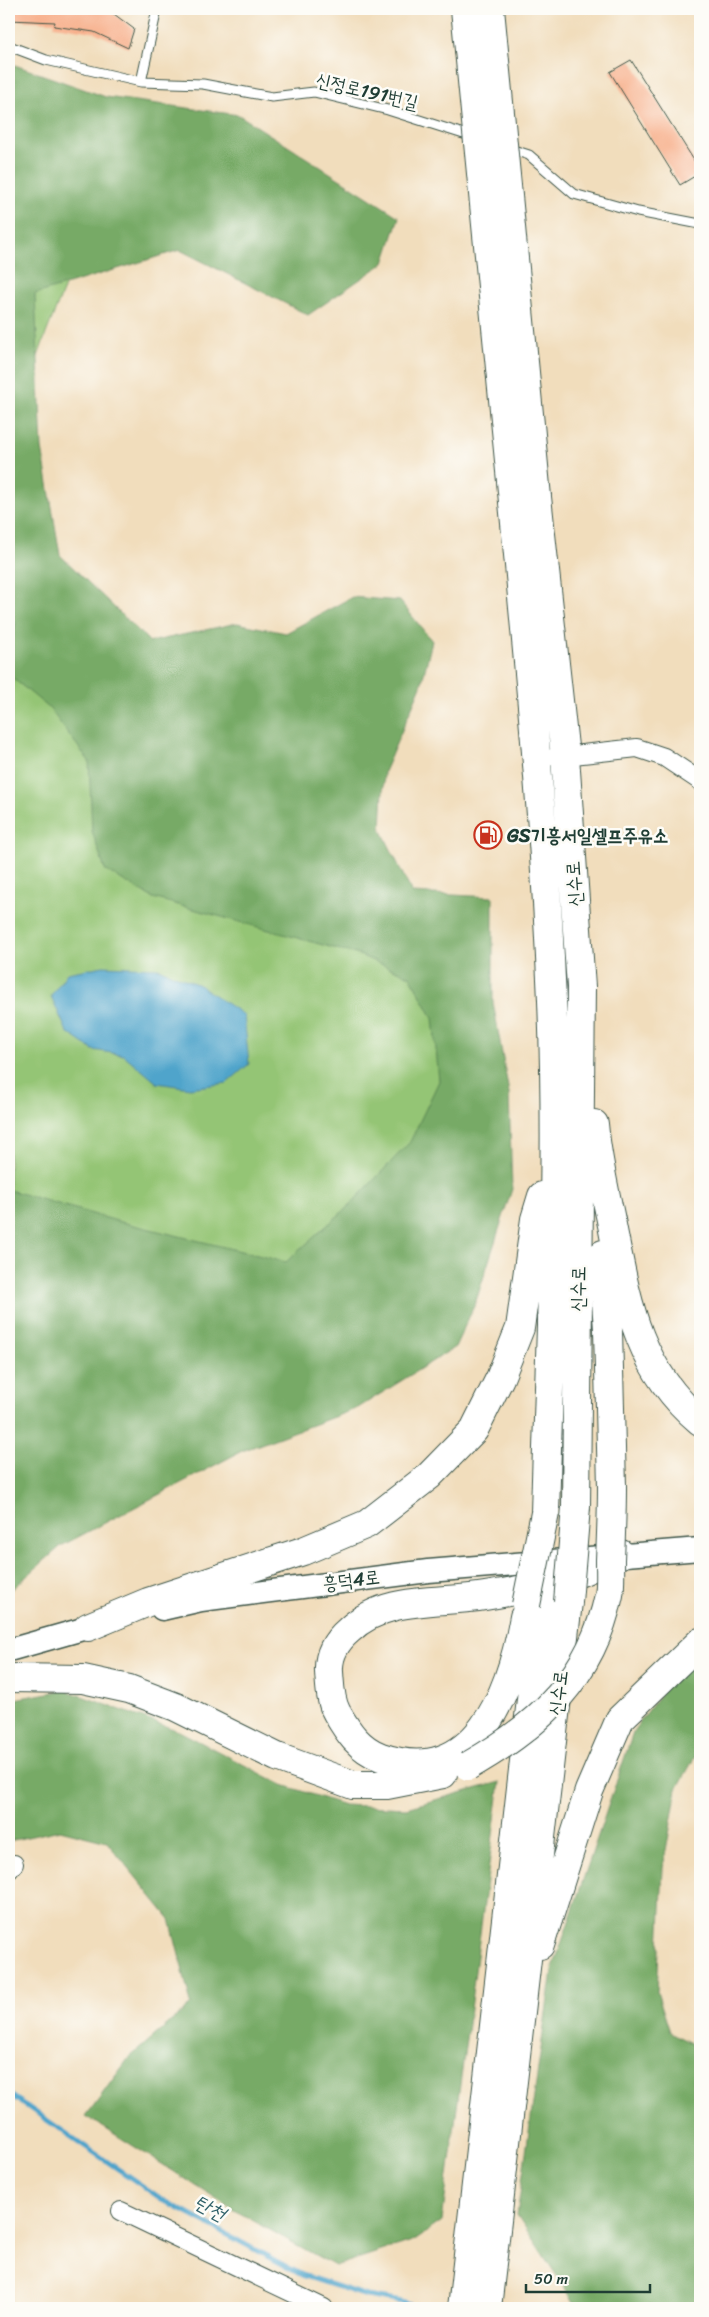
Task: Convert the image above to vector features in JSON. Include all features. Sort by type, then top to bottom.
[{"type":"main road","points":[[465,9],[525,500]]},
{"type":"main road","points":[[490,9],[525,500]]},
{"type":"main road","name":"신수로","points":[[501,2081],[522,2004],[568,1602],[576,1507],[581,987],[565,756],[525,500]]},
{"type":"main road","name":"신수로","points":[[501,2081],[534,1604],[544,1513],[555,1152],[551,980],[537,760],[525,500]]},
{"type":"main road","points":[[9,1678],[83,1679],[129,1689],[176,1707],[277,1756],[353,1785],[387,1785],[434,1777],[468,1766],[503,1746],[546,1712],[575,1678],[603,1617],[610,1593],[612,1487],[608,1330],[596,1147],[581,987]]},
{"type":"main road","points":[[596,1147],[623,1282],[636,1329],[647,1354],[671,1393],[700,1421]]},
{"type":"main road","points":[[88,1627],[148,1602],[303,1551],[367,1524],[429,1476],[474,1430],[500,1378],[520,1328],[535,1219],[555,1152]]},
{"type":"main road","points":[[534,1604],[503,1697],[490,1719],[462,1750],[444,1758],[425,1762],[394,1761],[365,1750],[349,1734],[334,1708],[330,1686],[329,1662],[340,1637],[368,1614],[396,1604],[484,1596],[565,1578],[621,1554]]},
{"type":"main road","points":[[522,2004],[590,1791],[620,1719],[700,1642]]},
{"type":"main road","points":[[462,2308],[501,2081]]},
{"type":"main road","points":[[487,2308],[501,2081]]},
{"type":"street","points":[[537,760],[637,748],[664,757],[700,781]]},
{"type":"street","name":"흥덕4로","points":[[9,1650],[88,1627],[201,1600],[312,1584],[428,1571],[700,1549]]},
{"type":"street","points":[[121,2211],[324,2308]]},
{"type":"lane","points":[[141,82],[157,9]]},
{"type":"lane","name":"신정로191번길","points":[[9,46],[46,60],[141,82],[203,84],[272,97],[314,92],[388,110],[529,155],[574,194],[638,212],[700,224]]},
{"type":"green space","points":[[9,63],[106,97],[239,115],[399,217],[384,263],[308,315],[180,250],[35,294],[42,448],[60,555],[150,642],[237,623],[286,633],[352,597],[400,601],[432,641],[421,686],[384,772],[381,829],[412,893],[493,897],[493,1002],[509,1093],[512,1189],[475,1304],[455,1347],[358,1408],[242,1451],[61,1546],[9,1592],[9,1190],[117,1221],[286,1262],[350,1205],[410,1142],[439,1081],[433,1018],[410,976],[359,955],[153,898],[105,870],[92,831],[89,761],[49,708],[9,675],[9,652],[16,623],[9,617]]},
{"type":"green space","points":[[9,96],[85,237],[47,331],[15,421],[42,568],[467,996],[416,1207],[239,1287],[9,1278]]},
{"type":"green space","points":[[700,1656],[700,1748],[677,1789],[663,1868],[657,1992],[670,2032],[700,2048],[700,2308],[578,2308],[517,2215],[552,1971],[634,1730],[677,1672]]},
{"type":"green space","points":[[65,1690],[179,1731],[283,1785],[344,1805],[406,1808],[500,1782],[442,2221],[415,2240],[335,2266],[241,2214],[86,2116],[128,2059],[191,2004],[170,1919],[107,1842],[60,1830],[9,1841],[9,1700]]},
{"type":"water","points":[[103,966],[158,968],[199,985],[244,1015],[249,1064],[227,1083],[190,1088],[157,1083],[124,1055],[93,1050],[67,1032],[51,996],[67,973]]},
{"type":"building","points":[[9,9],[94,9],[114,14],[134,29],[128,48],[94,32],[54,26],[55,22],[9,20]]},
{"type":"building","points":[[631,60],[700,170],[700,173],[680,185],[610,72]]},
{"type":"waterway","name":"탄천","points":[[9,2094],[163,2200],[302,2275],[367,2296],[402,2302],[417,2308]]},
{"type":"place","name":"GS기흥서일셀프주유소","points":[[488,835]]}]
